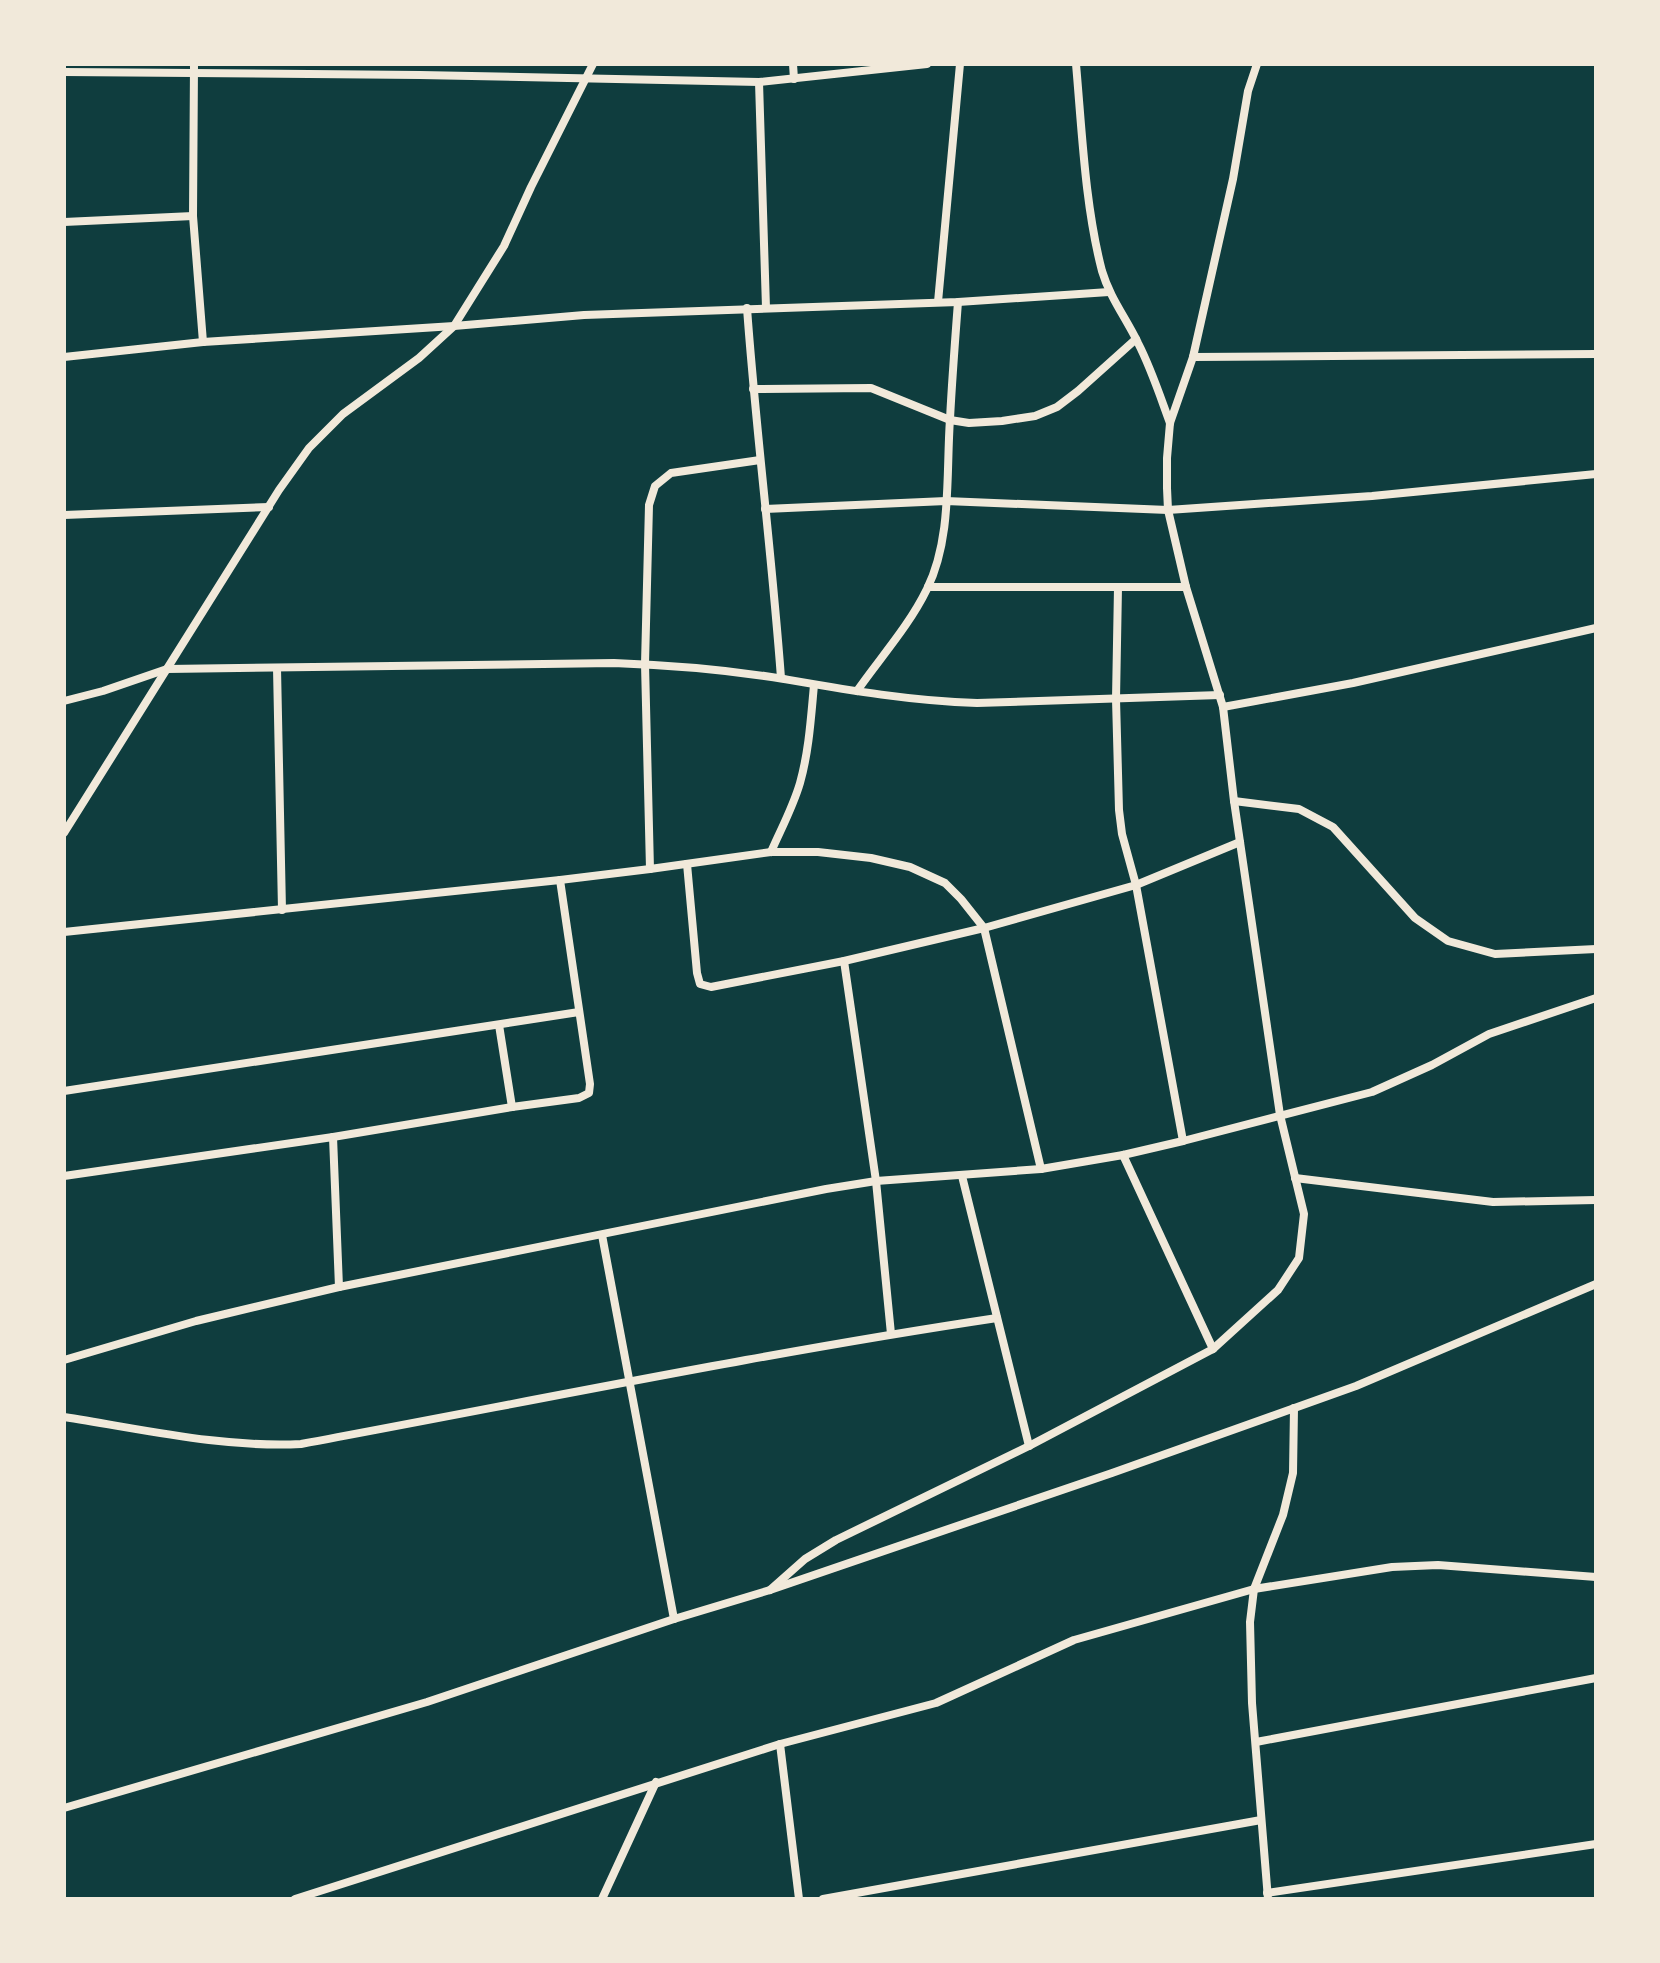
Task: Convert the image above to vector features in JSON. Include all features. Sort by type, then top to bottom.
[{"type":"street","points":[[420,75],[421,64]]},
{"type":"street","points":[[64,833],[309,448],[343,414],[419,358],[454,326],[504,246],[593,64]]},
{"type":"street","points":[[793,64],[794,79]]},
{"type":"street","points":[[64,72],[193,69],[759,82],[927,64]]},
{"type":"street","points":[[938,302],[960,64]]},
{"type":"street","points":[[1076,64],[1088,189],[1102,271],[1109,292],[1148,365],[1170,423]]},
{"type":"street","points":[[770,1590],[805,1559],[836,1540],[1029,1446],[1213,1349],[1278,1290],[1299,1258],[1304,1214],[1280,1115],[1223,707],[1186,587],[1168,510],[1170,423],[1193,357],[1233,179],[1248,91],[1257,64]]},
{"type":"street","points":[[193,69],[193,216],[203,342]]},
{"type":"street","points":[[759,82],[766,308]]},
{"type":"street","points":[[64,222],[193,216]]},
{"type":"street","points":[[64,357],[203,342],[584,315],[958,302],[1109,292]]},
{"type":"street","points":[[857,691],[915,610],[928,587],[942,544],[958,302]]},
{"type":"street","points":[[747,308],[781,678]]},
{"type":"street","points":[[753,389],[871,388],[950,420],[993,422],[1035,416],[1057,407],[1136,339]]},
{"type":"street","points":[[1193,357],[1596,354]]},
{"type":"street","points":[[650,869],[645,664],[649,505],[655,486],[671,473],[760,460]]},
{"type":"street","points":[[765,509],[946,501],[1168,510],[1372,496],[1596,474]]},
{"type":"street","points":[[64,515],[269,507]]},
{"type":"street","points":[[928,587],[1186,587]]},
{"type":"street","points":[[1118,587],[1116,699],[1119,810],[1136,885],[1183,1141]]},
{"type":"street","points":[[1223,707],[1353,683],[1596,628]]},
{"type":"street","points":[[64,701],[167,669],[614,663],[781,678],[923,700],[977,703],[1220,695]]},
{"type":"street","points":[[277,668],[282,910]]},
{"type":"street","points":[[771,852],[801,780],[814,685]]},
{"type":"street","points":[[1234,801],[1299,809],[1333,827],[1415,918],[1448,941],[1495,954],[1596,949]]},
{"type":"street","points":[[687,864],[697,973],[700,984],[711,987],[844,961],[984,928],[1136,885],[1240,842]]},
{"type":"street","points":[[64,932],[560,880],[771,852],[858,856],[910,867],[945,883],[984,928],[1041,1169]]},
{"type":"street","points":[[64,1176],[333,1137],[579,1098],[589,1093],[560,880]]},
{"type":"street","points":[[844,961],[876,1181],[891,1334]]},
{"type":"street","points":[[64,1360],[196,1321],[339,1287],[826,1189],[876,1181],[1041,1169],[1183,1141],[1372,1092],[1432,1065],[1489,1034],[1596,998]]},
{"type":"street","points":[[64,1091],[579,1012]]},
{"type":"street","points":[[499,1025],[512,1107]]},
{"type":"street","points":[[333,1137],[339,1287]]},
{"type":"street","points":[[1123,1155],[1213,1349]]},
{"type":"street","points":[[962,1176],[1029,1446]]},
{"type":"street","points":[[1295,1178],[1493,1202],[1596,1200]]},
{"type":"street","points":[[602,1235],[674,1619]]},
{"type":"street","points":[[64,1808],[427,1702],[770,1590],[1356,1386],[1596,1284]]},
{"type":"street","points":[[64,1417],[240,1444],[301,1444],[891,1334],[997,1318]]},
{"type":"street","points":[[1294,1408],[1293,1473],[1283,1515],[1254,1589],[1250,1622],[1267,1896],[1596,1844]]},
{"type":"street","points":[[295,1899],[780,1744],[936,1703],[1074,1640],[1254,1589],[1380,1569],[1438,1565],[1596,1577]]},
{"type":"street","points":[[1256,1742],[1596,1678]]},
{"type":"street","points":[[780,1744],[799,1899]]},
{"type":"street","points":[[602,1899],[656,1782]]},
{"type":"street","points":[[823,1899],[1261,1820]]}]
